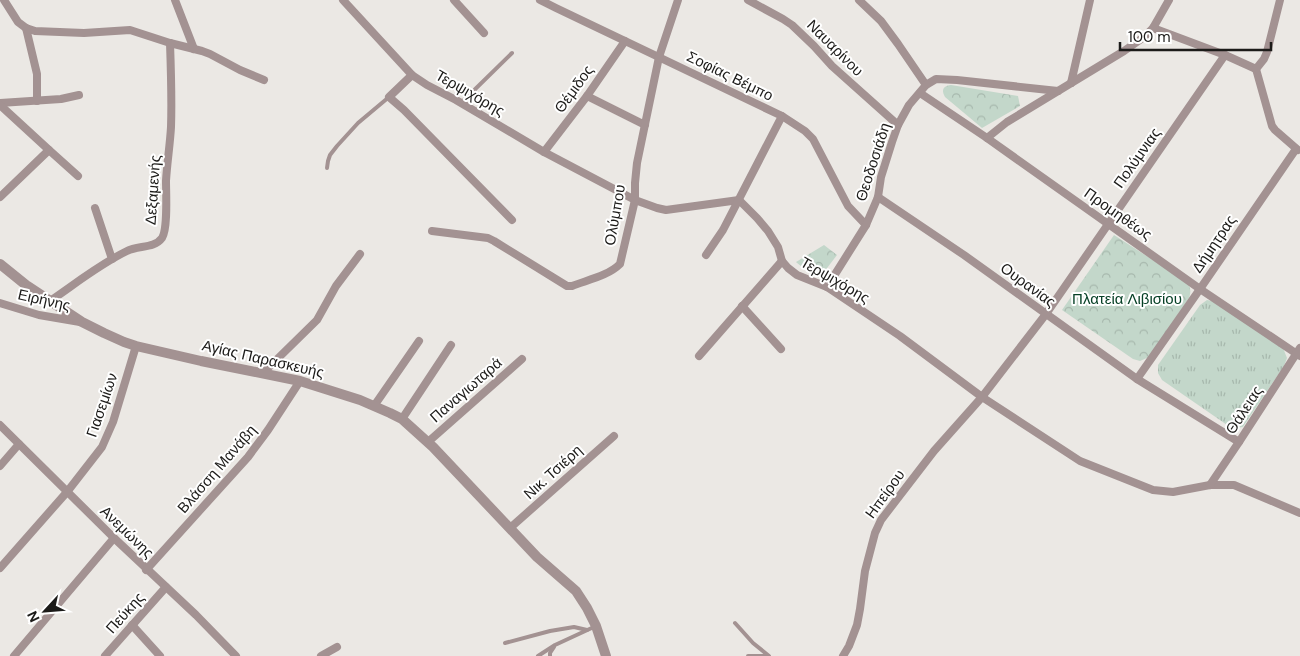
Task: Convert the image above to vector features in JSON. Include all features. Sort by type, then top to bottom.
[{"type":"street","points":[[4,0],[18,22],[26,28],[42,32],[84,34],[130,30],[170,43],[194,48],[264,80]]},
{"type":"street","points":[[175,0],[194,48]]},
{"type":"street","name":"Τερψιχόρης","points":[[344,0],[412,76],[544,152],[635,200],[666,210],[739,200],[774,239],[782,260],[788,268],[827,287],[900,336],[982,397],[1080,461],[1153,490],[1173,492],[1210,485],[1228,484],[1238,486],[1300,512]]},
{"type":"street","points":[[454,0],[484,33]]},
{"type":"street","name":"Σοφίας Βέμπο","points":[[540,0],[782,116],[805,131],[813,139],[848,206],[866,225]]},
{"type":"street","name":"Ολύμπου","points":[[432,231],[488,238],[563,284],[572,286],[612,270],[620,264],[635,200],[634,183],[645,125],[660,57],[678,0]]},
{"type":"street","name":"Ναυαρίνου","points":[[748,0],[792,25],[832,66],[898,125]]},
{"type":"street","points":[[859,0],[881,22],[926,85],[936,80],[957,80],[1058,91]]},
{"type":"street","points":[[1071,82],[1090,0]]},
{"type":"street","points":[[987,138],[1007,122],[1144,37],[1153,28],[1169,0]]},
{"type":"street","points":[[1256,69],[1267,52],[1280,0]]},
{"type":"street","points":[[26,28],[37,74],[37,101]]},
{"type":"street","points":[[1153,28],[1226,55],[1256,69],[1272,126],[1298,150]]},
{"type":"street","name":"Θέμιδος","points":[[544,152],[587,96],[624,41]]},
{"type":"street","name":"Δεξαμενής","points":[[50,301],[128,250],[150,246],[161,238],[165,231],[166,175],[171,128],[170,43]]},
{"type":"street","name":"Πολύμνιας","points":[[982,397],[1046,314],[1226,55]]},
{"type":"street","points":[[412,76],[389,97],[512,220]]},
{"type":"street","name":"Θεοδοσιάδη","points":[[827,287],[866,225],[878,197],[881,177],[898,125],[908,105],[926,85]]},
{"type":"street","name":"Προμηθέως","points":[[920,93],[987,138],[1200,289],[1299,352]]},
{"type":"street","points":[[0,104],[61,99],[79,95]]},
{"type":"street","points":[[587,96],[645,125]]},
{"type":"street","points":[[0,104],[78,176]]},
{"type":"street","points":[[706,256],[723,230],[782,116]]},
{"type":"street","points":[[0,197],[49,150]]},
{"type":"street","name":"Δήμητρας","points":[[1138,379],[1298,150]]},
{"type":"street","name":"Ουρανίας","points":[[878,197],[964,255],[1138,379],[1239,442]]},
{"type":"street","points":[[95,208],[112,259]]},
{"type":"street","points":[[263,373],[317,320],[336,286],[360,254]]},
{"type":"street","points":[[699,356],[782,260]]},
{"type":"street","name":"Αγίας Παρασκευής","points":[[0,264],[15,277],[82,322],[136,346],[300,381],[374,406],[402,419],[428,442],[537,557],[576,591],[587,608],[591,628],[604,646],[606,656]]},
{"type":"street","name":"Ειρήνης","points":[[0,303],[39,315],[82,322]]},
{"type":"street","points":[[742,306],[781,349]]},
{"type":"street","points":[[374,406],[419,341]]},
{"type":"street","points":[[402,419],[451,345]]},
{"type":"street","name":"Γιασεμίων","points":[[0,568],[67,492],[102,447],[113,422],[136,346]]},
{"type":"street","name":"Θάλειας","points":[[1210,485],[1299,352]]},
{"type":"street","name":"Παναγιωταρά","points":[[428,442],[522,359]]},
{"type":"street","name":"Βλάσση Μανάβη","points":[[146,570],[248,457],[300,381]]},
{"type":"street","name":"Ηπείρου","points":[[843,656],[857,625],[866,571],[878,525],[934,450],[982,397]]},
{"type":"street","name":"Ανεμώνης","points":[[0,425],[234,655]]},
{"type":"street","name":"Νικ. Τσιέρη","points":[[510,528],[614,436]]},
{"type":"street","points":[[0,466],[19,444]]},
{"type":"street","points":[[14,656],[114,538]]},
{"type":"street","name":"Πεύκης","points":[[105,656],[166,587]]},
{"type":"street","points":[[132,625],[160,656]]},
{"type":"street","points":[[321,656],[337,647]]},
{"type":"lane","points":[[460,103],[512,53]]},
{"type":"lane","points":[[327,168],[330,155],[337,146],[358,123],[389,97]]},
{"type":"lane","points":[[735,623],[752,643],[769,656]]},
{"type":"lane","points":[[505,643],[550,631],[574,627],[591,628]]},
{"type":"lane","points":[[538,656],[591,628]]},
{"type":"lane","points":[[550,656],[556,645]]},
{"type":"lane","points":[[748,656],[769,656]]},
{"type":"green space","points":[[951,85],[1018,96],[1020,106],[982,128],[945,97],[944,89],[946,86]]},
{"type":"green space","name":"Πλατεία Λιβισίου","points":[[1114,235],[1187,282],[1190,288],[1189,298],[1149,357],[1140,361],[1133,359],[1062,310]]},
{"type":"green space","points":[[824,245],[837,255],[821,276],[796,262]]},
{"type":"green space","points":[[1207,300],[1216,302],[1283,348],[1287,358],[1284,366],[1243,427],[1230,427],[1162,380],[1158,373],[1158,365],[1200,305]]}]
